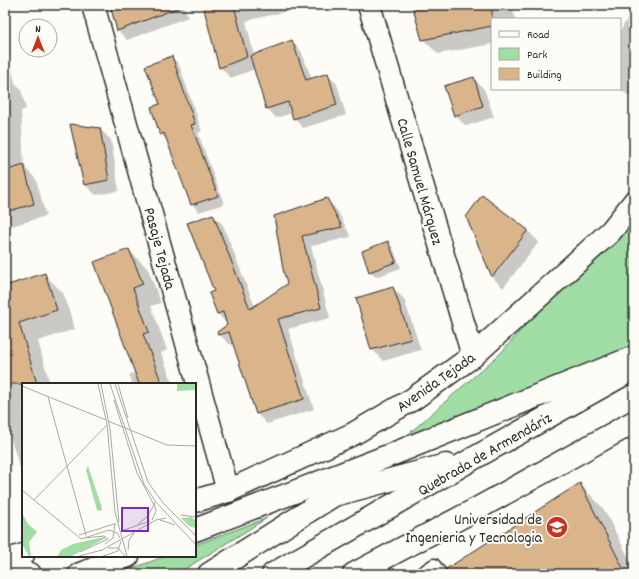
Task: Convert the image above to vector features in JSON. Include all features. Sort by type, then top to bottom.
[{"type":"main road","name":"Pasaje Tejada","points":[[93,5],[228,491]]},
{"type":"main road","name":"Calle Samuel Márquez","points":[[369,5],[473,356]]},
{"type":"main road","name":"Avenida Tejada","points":[[196,502],[228,491],[353,434],[413,399],[473,356],[611,231],[634,202]]},
{"type":"main road","points":[[196,530],[388,456],[634,357]]},
{"type":"main road","name":"Quebrada de Armendáriz","points":[[273,574],[634,368]]},
{"type":"main road","points":[[354,574],[471,512],[634,422]]},
{"type":"main road","points":[[209,574],[334,496],[476,457]]},
{"type":"main road","points":[[384,574],[471,512]]},
{"type":"main road","points":[[5,561],[22,555]]},
{"type":"main road","points":[[80,574],[125,557]]},
{"type":"main road","points":[[5,569],[30,574]]},
{"type":"lane","points":[[422,574],[434,565],[440,573]]},
{"type":"green space","points":[[634,186],[634,352],[397,444],[502,352],[575,267]]},
{"type":"green space","points":[[267,518],[177,574],[117,574],[163,557],[196,557],[196,545]]},
{"type":"building","points":[[110,5],[180,5],[180,7],[117,31]]},
{"type":"building","points":[[203,5],[234,5],[247,57],[219,68]]},
{"type":"building","points":[[412,5],[492,5],[491,26],[422,40]]},
{"type":"building","points":[[292,40],[306,80],[328,73],[337,105],[293,119],[288,102],[266,109],[250,56]]},
{"type":"building","points":[[172,56],[195,124],[191,125],[218,196],[191,205],[164,133],[160,135],[151,107],[160,104],[145,66]]},
{"type":"building","points":[[474,77],[483,106],[454,116],[444,86]]},
{"type":"building","points":[[70,124],[100,128],[109,180],[84,185]]},
{"type":"building","points":[[24,165],[34,204],[5,212],[5,171]]},
{"type":"building","points":[[482,195],[528,230],[492,277],[466,217]]},
{"type":"building","points":[[327,198],[342,227],[302,236],[321,308],[278,319],[304,399],[256,414],[229,332],[218,335],[217,332],[227,325],[223,312],[217,314],[209,293],[214,291],[187,223],[213,214],[250,309],[287,284],[274,216]]},
{"type":"building","points":[[388,241],[396,262],[369,272],[362,251]]},
{"type":"building","points":[[129,249],[143,284],[133,288],[149,332],[143,334],[162,383],[139,383],[94,262]]},
{"type":"building","points":[[45,273],[57,310],[19,323],[37,383],[5,384],[5,286]]},
{"type":"building","points":[[393,287],[411,339],[371,350],[356,298]]},
{"type":"building","name":"Universidad de Ingenieria y Tecnologia","points":[[580,483],[626,574],[447,574],[446,569]]},
{"type":"place","name":"Universidad de Ingenieria y Tecnologia","points":[[557,527]]}]
